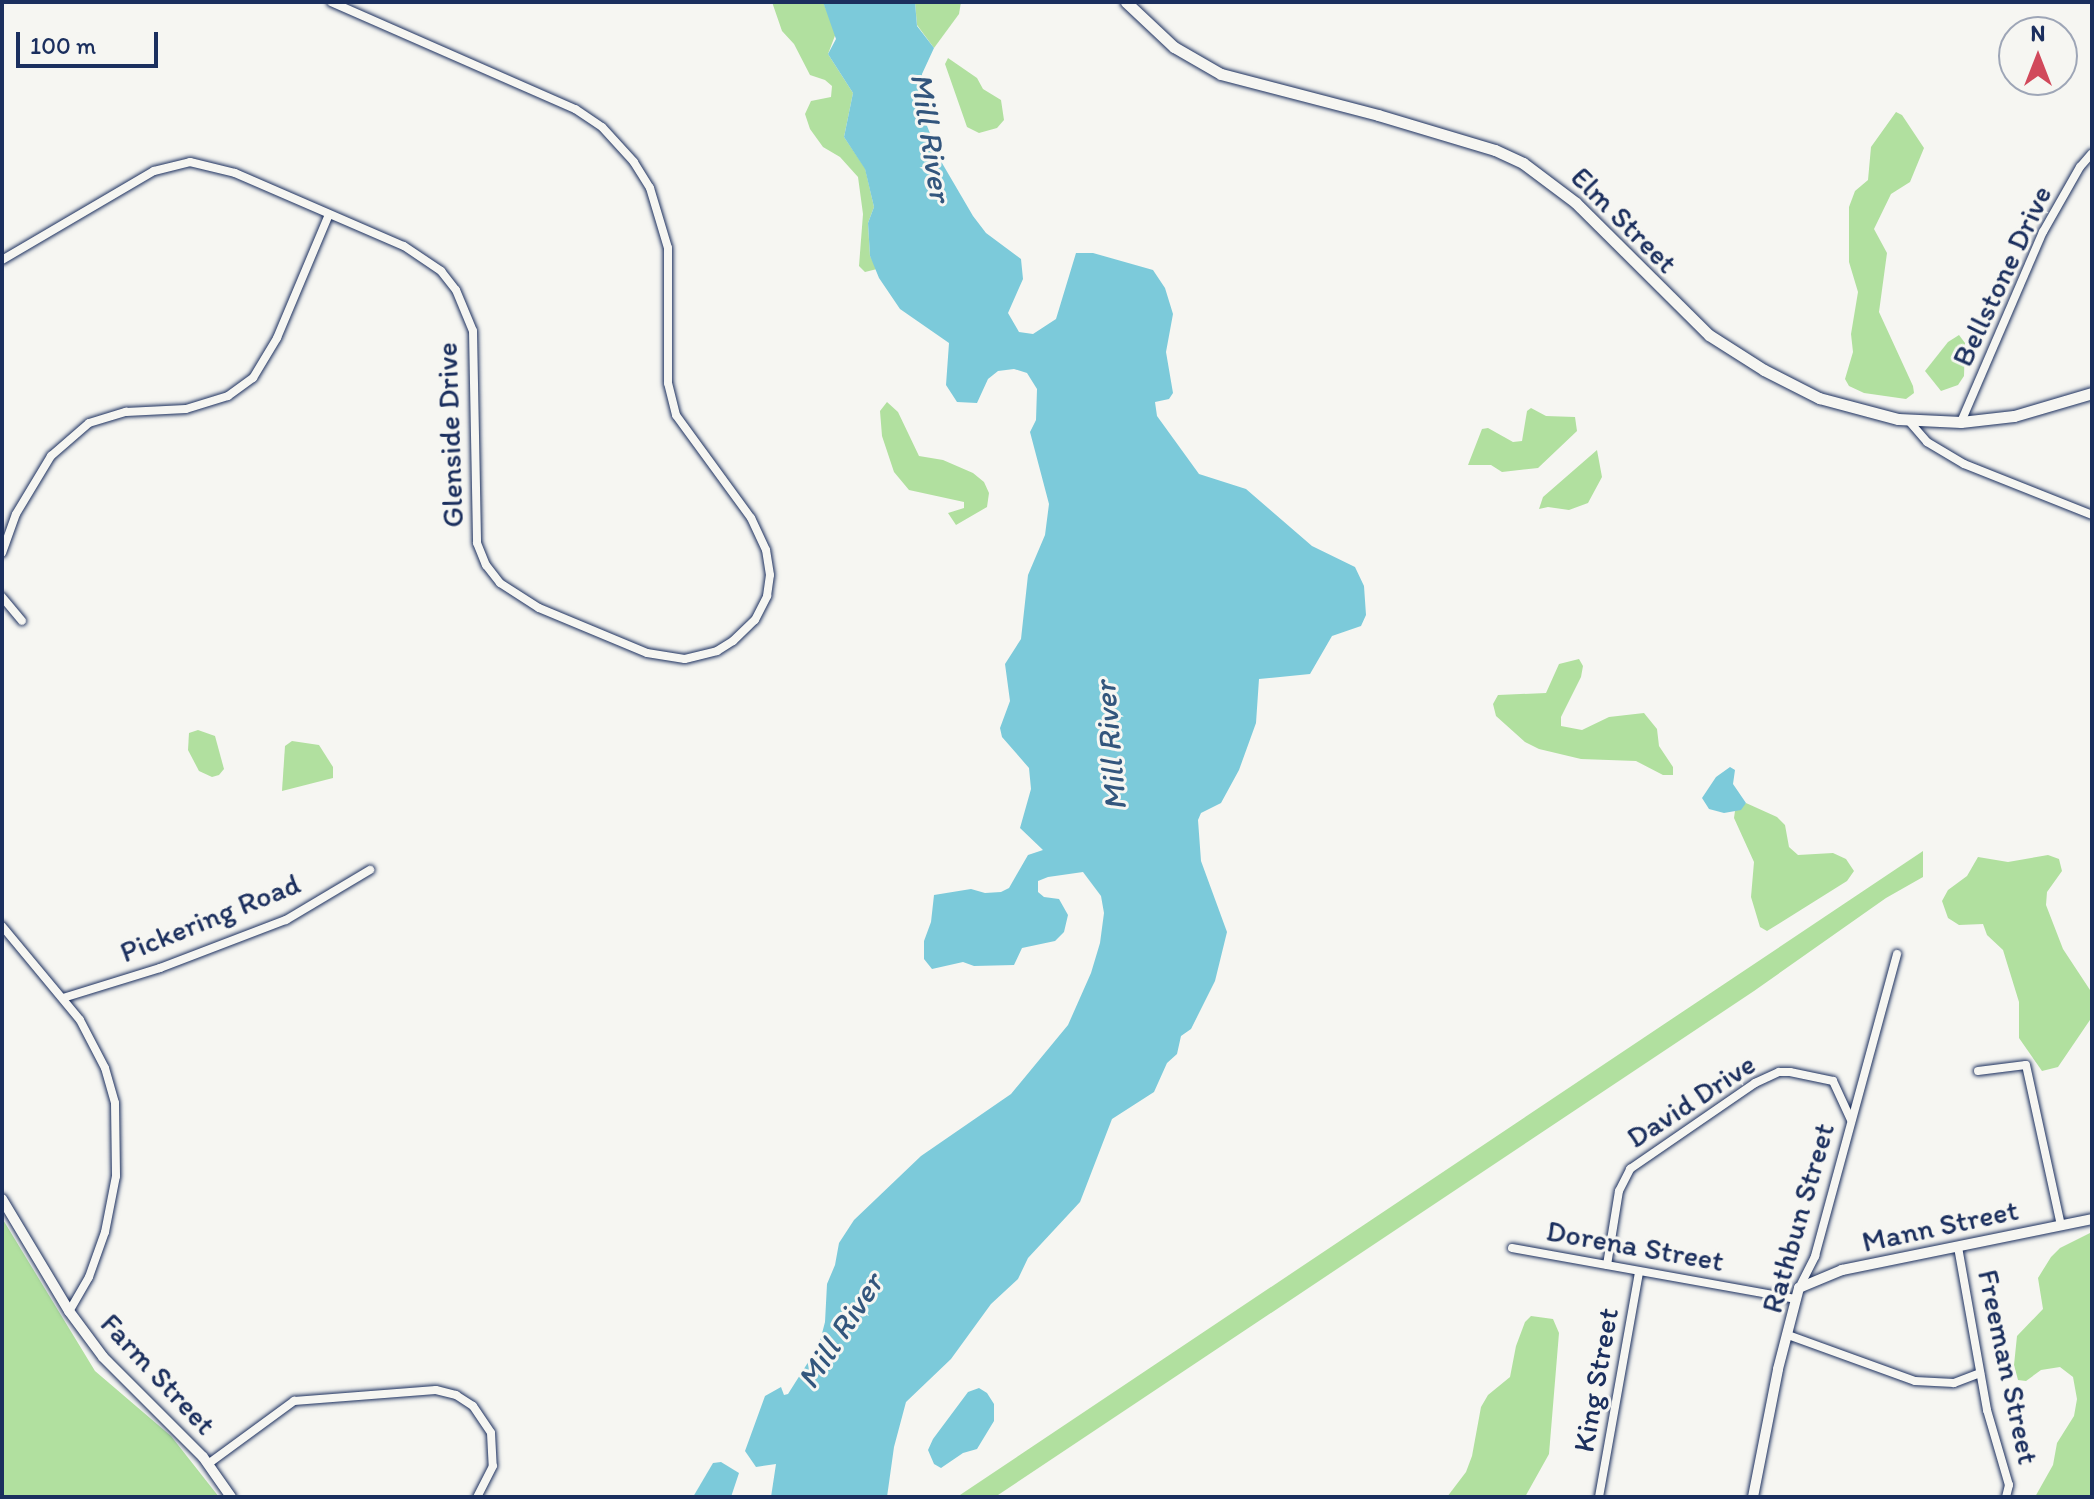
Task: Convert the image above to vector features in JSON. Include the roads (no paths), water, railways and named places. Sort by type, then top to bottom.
[{"type":"main road","name":"Elm Street","points":[[1126,2],[1174,47],[1221,74],[1431,130],[1523,163],[1576,203],[1677,307],[1723,345],[1819,398],[1908,420],[1961,422],[2014,416],[2092,393]]},
{"type":"street","name":"Glenside Drive","points":[[2,260],[154,171],[190,162],[235,173],[426,258],[448,281],[465,307],[473,331],[477,543],[486,565],[500,583],[539,608],[666,657],[685,659],[717,651],[755,620],[767,596],[770,575],[766,550],[751,518],[676,415],[668,383],[668,248],[650,188],[634,162],[602,127],[575,109],[331,2]]},
{"type":"street","name":"Bellstone Drive","points":[[1961,422],[2043,232],[2080,167],[2092,153]]},
{"type":"street","points":[[2,553],[16,514],[51,456],[89,423],[126,412],[186,409],[228,396],[253,378],[277,338],[329,214]]},
{"type":"street","points":[[1908,420],[1927,442],[1964,464],[2092,515]]},
{"type":"street","points":[[2,597],[22,621]]},
{"type":"street","name":"Pickering Road","points":[[63,998],[160,968],[286,920],[370,870]]},
{"type":"street","points":[[2,926],[80,1020],[105,1068],[115,1103],[118,1141],[116,1176],[105,1232],[89,1277],[69,1311]]},
{"type":"street","name":"Rathbun Street","points":[[1753,1497],[1798,1293],[1815,1256],[1897,954]]},
{"type":"street","points":[[1978,1071],[2026,1065],[2061,1225]]},
{"type":"street","name":"David Drive","points":[[1607,1265],[1619,1191],[1630,1169],[1755,1083],[1790,1072],[1833,1081],[1851,1120]]},
{"type":"street","name":"Farm Street","points":[[2,1199],[69,1311],[111,1366],[208,1464],[231,1497]]},
{"type":"street","name":"Mann Street","points":[[1798,1293],[1842,1270],[2092,1219]]},
{"type":"street","name":"Freeman Street","points":[[1958,1247],[1980,1373],[2009,1485],[2006,1497]]},
{"type":"street","name":"Dorena Street","points":[[1512,1248],[1639,1272],[1798,1293]]},
{"type":"street","name":"King Street","points":[[1599,1497],[1639,1272]]},
{"type":"street","points":[[1788,1335],[1915,1381],[1954,1383],[1980,1373]]},
{"type":"street","points":[[208,1464],[284,1406],[299,1400],[436,1390],[467,1401],[482,1415],[491,1433],[493,1466],[477,1497]]},
{"type":"water","name":"Mill River","points":[[823,2],[915,2],[917,26],[934,48],[922,74],[925,121],[942,163],[973,216],[986,233],[1021,259],[1023,279],[1008,313],[1019,332],[1033,334],[1056,319],[1076,253],[1093,253],[1153,270],[1165,288],[1173,314],[1166,352],[1173,393],[1169,399],[1155,402],[1157,416],[1199,474],[1246,489],[1312,546],[1355,567],[1364,586],[1366,615],[1361,626],[1332,636],[1310,674],[1259,679],[1256,723],[1239,770],[1221,803],[1201,813],[1198,820],[1201,861],[1227,932],[1215,981],[1191,1029],[1181,1036],[1177,1054],[1167,1063],[1154,1092],[1112,1119],[1080,1202],[1028,1258],[1018,1279],[991,1304],[951,1359],[906,1402],[894,1447],[887,1497],[771,1497],[776,1464],[756,1467],[745,1451],[765,1396],[781,1387],[784,1395],[788,1394],[819,1345],[825,1322],[827,1284],[839,1243],[854,1220],[921,1156],[1011,1094],[1068,1025],[1091,973],[1100,943],[1104,913],[1101,896],[1083,872],[1048,877],[1038,881],[1038,892],[1044,897],[1059,899],[1068,915],[1064,932],[1055,941],[1022,948],[1014,965],[974,966],[963,962],[932,969],[924,959],[924,941],[931,922],[934,895],[971,889],[985,893],[1001,892],[1009,888],[1028,855],[1043,850],[1020,828],[1031,789],[1029,768],[1002,737],[1000,728],[1010,701],[1005,664],[1021,639],[1028,575],[1045,535],[1049,504],[1030,432],[1036,420],[1037,389],[1027,373],[1014,369],[998,371],[988,379],[977,403],[957,402],[946,385],[949,343],[900,309],[879,278],[870,256],[868,223],[874,207],[865,169],[844,137],[853,93],[828,54],[836,39]]},
{"type":"water","points":[[1730,767],[1735,770],[1733,784],[1746,803],[1741,810],[1724,813],[1709,809],[1702,798],[1716,777]]},
{"type":"water","points":[[979,1388],[987,1393],[994,1404],[994,1421],[977,1449],[963,1453],[941,1468],[934,1464],[928,1450],[933,1439],[968,1392]]},
{"type":"water","points":[[721,1462],[739,1473],[731,1497],[693,1497],[713,1463]]}]
